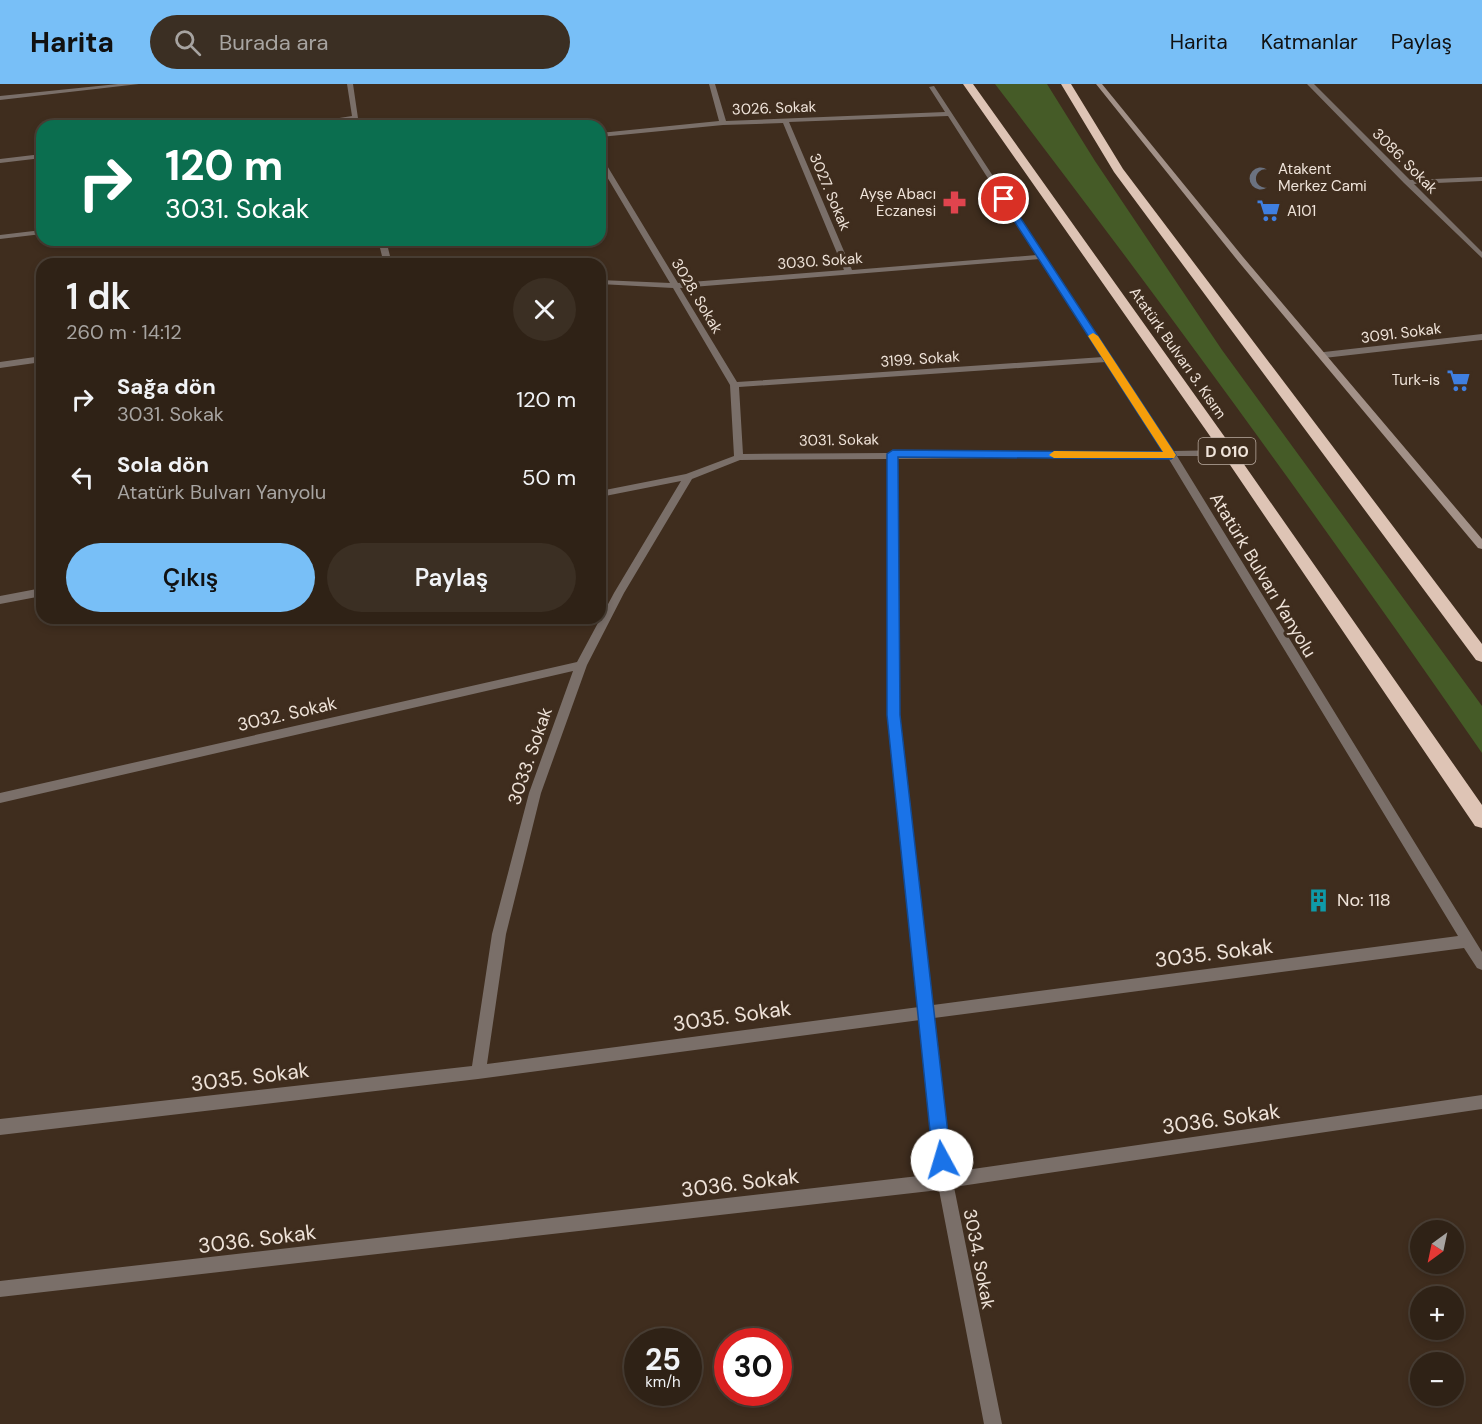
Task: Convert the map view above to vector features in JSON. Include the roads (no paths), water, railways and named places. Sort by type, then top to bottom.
[{"type":"highway","name":"Atatürk Bulvarı 3. Kısım","points":[[968,84],[1229,453],[1482,820]]},
{"type":"highway","points":[[1065,84],[1118,170],[1482,656]]},
{"type":"main road","points":[[1099,84],[1176,183],[1482,546]]},
{"type":"street","points":[[0,98],[136,84]]},
{"type":"street","points":[[350,84],[357,120]]},
{"type":"street","points":[[712,84],[723,123]]},
{"type":"street","name":"3086. Sokak","points":[[1310,84],[1482,256]]},
{"type":"street","name":"Atatürk Bulvarı Yanyolu","points":[[932,87],[1171,455],[1482,963]]},
{"type":"street","name":"3026. Sokak","points":[[606,134],[723,123],[949,114]]},
{"type":"street","name":"3027. Sokak","points":[[786,122],[849,272]]},
{"type":"street","points":[[0,161],[36,157]]},
{"type":"street","name":"3028. Sokak","points":[[606,169],[734,385],[739,457]]},
{"type":"street","points":[[1406,182],[1482,179]]},
{"type":"street","points":[[0,237],[36,233]]},
{"type":"street","name":"3030. Sokak","points":[[606,282],[675,286],[1042,257]]},
{"type":"street","name":"3091. Sokak","points":[[1324,356],[1482,337]]},
{"type":"street","name":"3199. Sokak","points":[[734,385],[1108,359]]},
{"type":"street","points":[[0,365],[36,360]]},
{"type":"street","name":"3031. Sokak","points":[[606,493],[688,477],[739,457],[1229,453]]},
{"type":"street","name":"3034. Sokak","points":[[893,454],[894,715],[945,1181],[993,1424]]},
{"type":"street","name":"3033. Sokak","points":[[606,617],[688,477]]},
{"type":"street","points":[[0,600],[36,593]]},
{"type":"street","name":"3033. Sokak","points":[[478,1072],[500,934],[535,793],[581,665],[602,624]]},
{"type":"street","name":"3032. Sokak","points":[[0,798],[581,665]]},
{"type":"street","name":"3035. Sokak","points":[[0,1127],[478,1072],[925,1011],[1468,941]]},
{"type":"street","name":"3036. Sokak","points":[[0,1289],[945,1181],[1482,1102]]},
{"type":"place","name":"Atakent Merkez Cami","points":[[1260,178]]},
{"type":"place","name":"Ayşe Abacı Eczanesi","points":[[954,203]]},
{"type":"place","name":"A101","points":[[1269,211]]},
{"type":"place","name":"Turk-is","points":[[1458,380]]},
{"type":"place","name":"No: 118","points":[[1319,900]]}]
